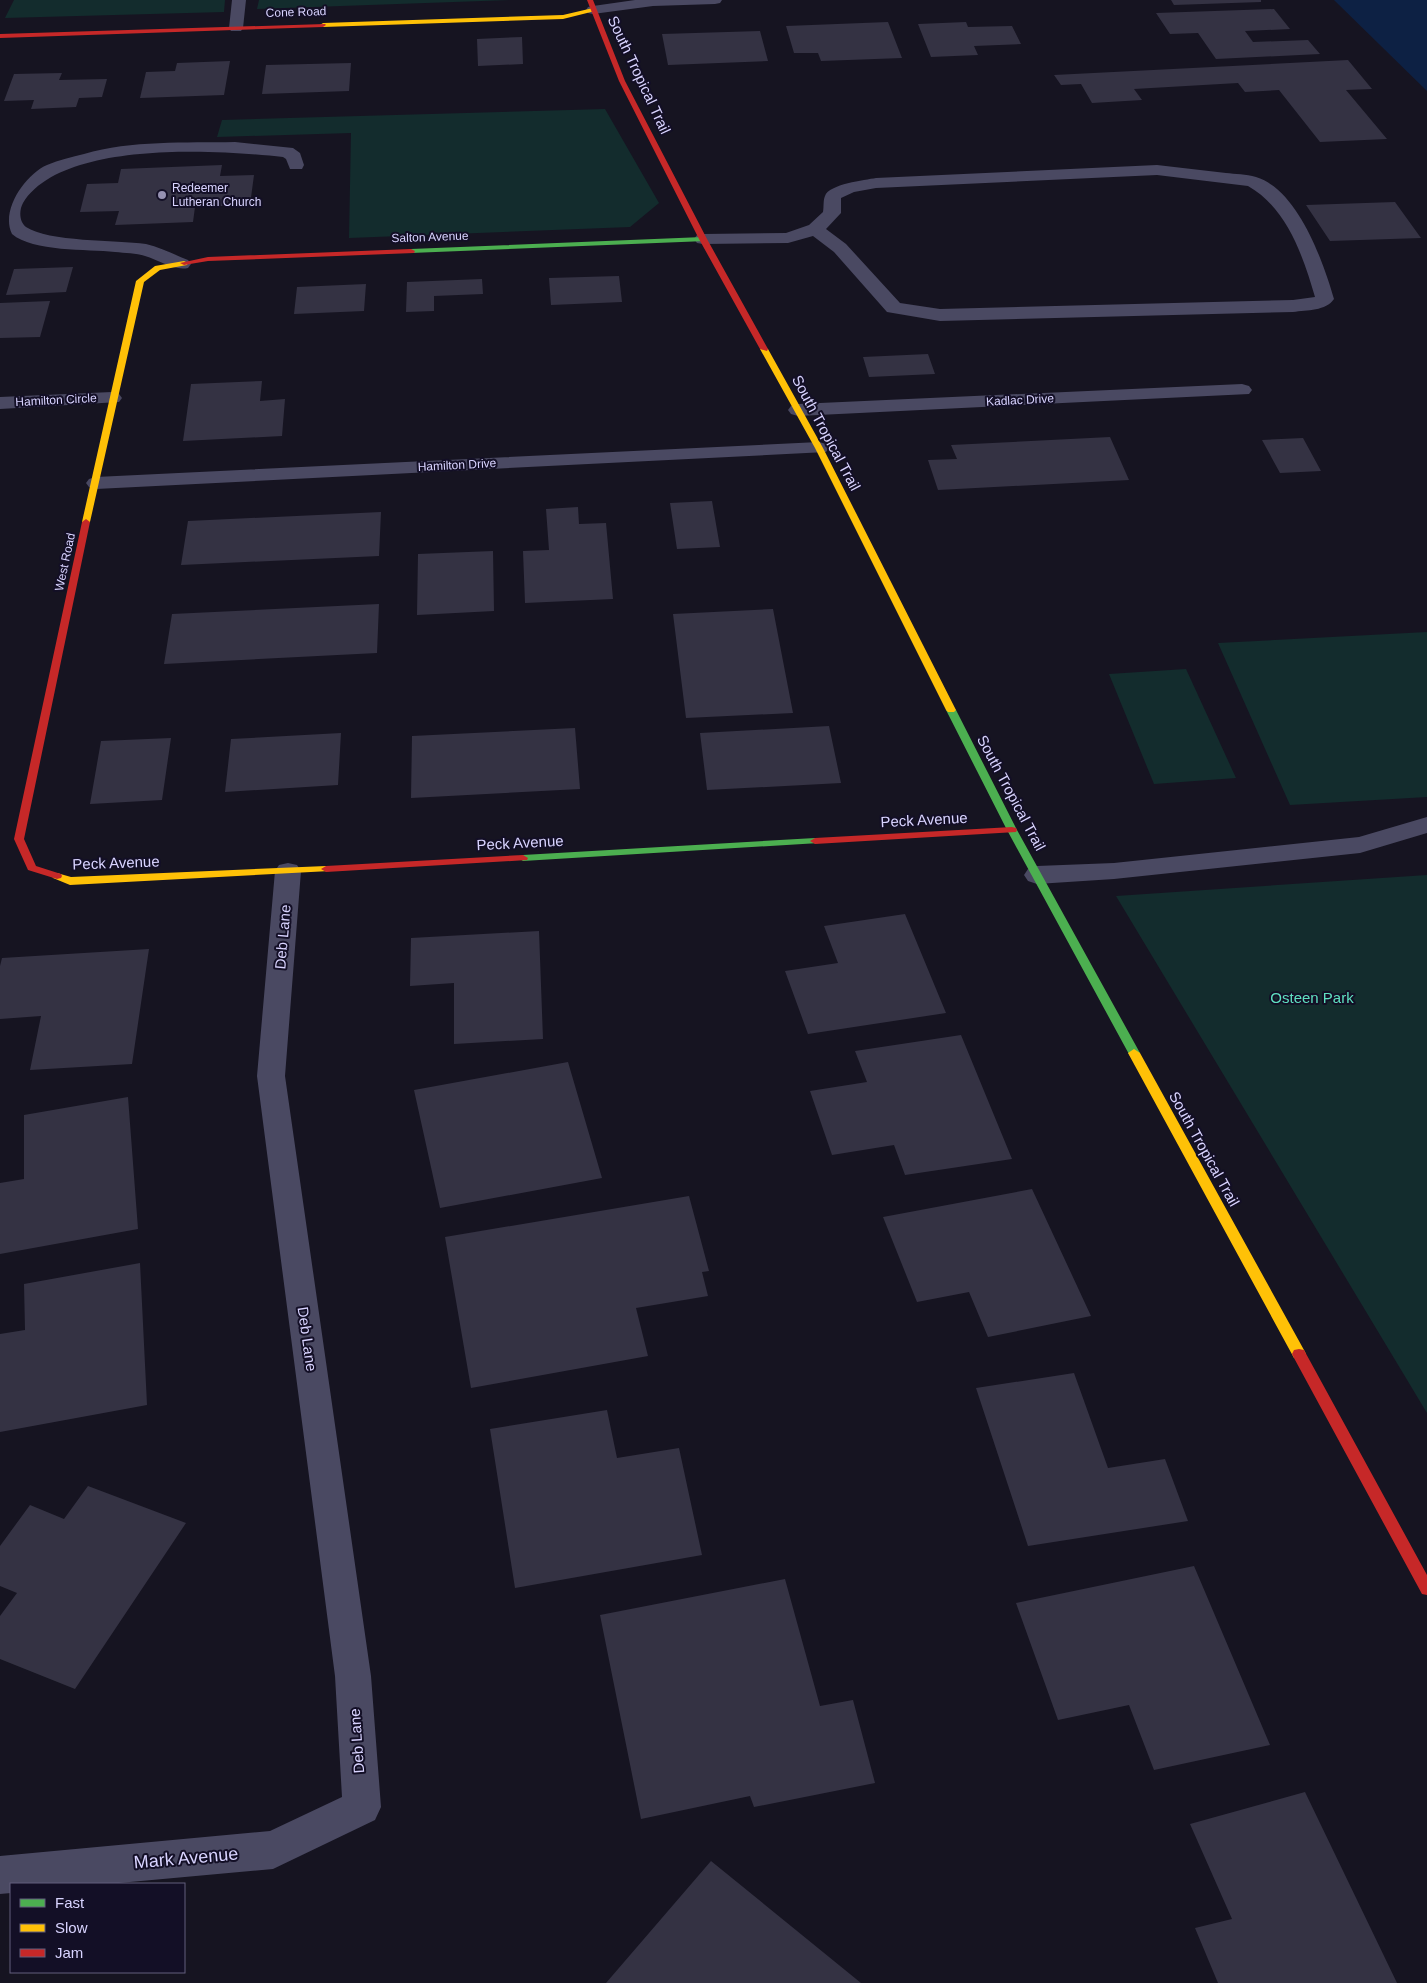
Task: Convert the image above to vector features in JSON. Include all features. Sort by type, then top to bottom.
[{"type":"street","points":[[236,28],[240,0]]},
{"type":"street","points":[[591,5],[716,0]]},
{"type":"street","name":"Cone Road","points":[[0,36],[563,17],[591,5]]},
{"type":"street","name":"South Tropical Trail","points":[[591,5],[622,81],[703,239],[818,448],[1012,830],[1427,1589]]},
{"type":"street","points":[[182,264],[147,250],[42,241],[18,230],[12,220],[12,208],[22,191],[36,178],[54,168],[90,157],[119,152],[182,148],[268,149],[287,152],[294,157],[296,164]]},
{"type":"street","points":[[703,239],[788,238],[815,229],[832,213],[833,196],[849,188],[876,182],[1157,170],[1252,181],[1266,189],[1281,204],[1295,224],[1318,272],[1325,299],[1315,304],[1293,306],[940,315],[894,308],[840,248],[815,229]]},
{"type":"street","name":"Salton Avenue","points":[[158,268],[208,259],[703,239]]},
{"type":"street","name":"West Road","points":[[32,868],[19,839],[96,483],[112,398],[140,281],[158,268]]},
{"type":"street","name":"Kadlac Drive","points":[[798,410],[1242,390]]},
{"type":"street","name":"Hamilton Circle","points":[[0,403],[112,398]]},
{"type":"street","name":"Hamilton Drive","points":[[96,483],[818,448]]},
{"type":"street","points":[[1037,875],[1114,871],[1360,845],[1427,825]]},
{"type":"street","name":"Peck Avenue","points":[[32,868],[70,881],[288,871],[1012,830]]},
{"type":"street","name":"Deb Lane","points":[[288,871],[272,1076],[353,1676],[362,1807]]},
{"type":"street","name":"Mark Avenue","points":[[0,1875],[273,1850],[362,1807]]},
{"type":"green space","points":[[14,0],[225,0],[224,12],[5,18]]},
{"type":"green space","points":[[259,0],[511,0],[257,9]]},
{"type":"green space","points":[[605,109],[659,203],[630,227],[349,238],[351,133],[217,137],[222,120]]},
{"type":"green space","points":[[1427,632],[1427,797],[1290,805],[1218,643]]},
{"type":"green space","points":[[1186,669],[1236,778],[1154,784],[1109,674]]},
{"type":"green space","name":"Osteen Park","points":[[1427,875],[1427,1413],[1116,896]]},
{"type":"water","points":[[1334,0],[1427,0],[1427,91]]},
{"type":"building","points":[[1171,0],[1261,0],[1261,2],[1174,5]]},
{"type":"building","points":[[1274,9],[1290,29],[1245,31],[1253,42],[1308,40],[1320,54],[1216,59],[1198,33],[1170,34],[1156,13]]},
{"type":"building","points":[[888,22],[902,58],[821,61],[818,53],[794,53],[786,26]]},
{"type":"building","points":[[966,22],[968,27],[1012,26],[1021,44],[974,46],[978,55],[931,57],[918,24]]},
{"type":"building","points":[[760,31],[768,61],[668,65],[662,34]]},
{"type":"building","points":[[522,37],[523,64],[478,66],[477,39]]},
{"type":"building","points":[[1348,60],[1372,89],[1346,90],[1387,139],[1320,142],[1279,90],[1245,92],[1238,83],[1134,89],[1142,100],[1092,103],[1081,84],[1061,85],[1054,75]]},
{"type":"building","points":[[230,61],[224,95],[140,98],[146,72],[175,71],[177,63]]},
{"type":"building","points":[[351,63],[349,91],[262,94],[266,65]]},
{"type":"building","points":[[62,73],[59,80],[107,79],[102,97],[79,98],[76,107],[31,109],[34,100],[4,101],[14,74]]},
{"type":"building","points":[[222,165],[220,176],[254,175],[250,205],[195,207],[193,222],[115,225],[119,211],[80,212],[87,184],[118,183],[121,169]]},
{"type":"building","points":[[1395,202],[1421,238],[1330,241],[1306,205]]},
{"type":"building","points":[[73,267],[66,292],[6,295],[14,269]]},
{"type":"building","points":[[619,276],[622,302],[551,305],[549,278]]},
{"type":"building","points":[[482,279],[483,294],[434,296],[434,311],[406,312],[407,282]]},
{"type":"building","points":[[366,284],[364,311],[294,314],[297,287]]},
{"type":"building","points":[[50,301],[40,337],[0,338],[0,303]]},
{"type":"building","points":[[928,354],[935,374],[869,377],[863,357]]},
{"type":"building","points":[[262,381],[260,401],[285,399],[282,436],[183,441],[191,384]]},
{"type":"building","points":[[1110,437],[1129,480],[938,490],[928,460],[957,459],[951,445]]},
{"type":"building","points":[[1303,438],[1321,471],[1280,473],[1262,440]]},
{"type":"building","points":[[712,501],[720,547],[677,549],[670,503]]},
{"type":"building","points":[[578,507],[579,524],[606,523],[613,599],[525,603],[523,551],[549,550],[546,509]]},
{"type":"building","points":[[381,512],[379,556],[181,565],[188,521]]},
{"type":"building","points":[[493,551],[494,611],[417,615],[418,554]]},
{"type":"building","points":[[379,604],[377,653],[164,664],[172,614]]},
{"type":"building","points":[[773,609],[793,713],[686,718],[673,614]]},
{"type":"building","points":[[829,726],[841,783],[707,790],[700,733]]},
{"type":"building","points":[[575,728],[580,789],[411,798],[412,736]]},
{"type":"building","points":[[341,733],[338,785],[225,792],[231,739]]},
{"type":"building","points":[[171,738],[162,800],[90,804],[101,741]]},
{"type":"building","points":[[905,914],[946,1013],[808,1034],[785,971],[838,963],[824,926]]},
{"type":"building","points":[[539,931],[543,1039],[454,1044],[454,983],[410,986],[411,938]]},
{"type":"building","points":[[149,949],[132,1064],[30,1070],[41,1016],[0,1019],[0,966],[2,958]]},
{"type":"building","points":[[961,1035],[1012,1159],[905,1175],[894,1145],[832,1155],[810,1091],[867,1082],[855,1051]]},
{"type":"building","points":[[568,1062],[602,1178],[440,1208],[414,1090]]},
{"type":"building","points":[[128,1097],[138,1229],[0,1254],[0,1183],[24,1179],[24,1115]]},
{"type":"building","points":[[1032,1189],[1091,1316],[988,1337],[969,1292],[917,1302],[883,1217]]},
{"type":"building","points":[[689,1196],[709,1271],[702,1272],[708,1296],[636,1308],[648,1356],[471,1388],[445,1237]]},
{"type":"building","points":[[140,1263],[147,1405],[0,1432],[0,1334],[25,1330],[24,1284]]},
{"type":"building","points":[[1074,1373],[1108,1468],[1165,1459],[1188,1521],[1028,1546],[976,1388]]},
{"type":"building","points":[[607,1410],[617,1458],[679,1448],[702,1555],[515,1588],[490,1429]]},
{"type":"building","points":[[88,1486],[186,1523],[75,1689],[0,1659],[0,1616],[17,1593],[0,1586],[0,1546],[30,1505],[64,1519]]},
{"type":"building","points":[[1194,1566],[1270,1745],[1154,1770],[1129,1705],[1058,1720],[1016,1603]]},
{"type":"building","points":[[785,1579],[820,1706],[853,1700],[875,1783],[754,1807],[750,1796],[641,1819],[600,1615]]},
{"type":"building","points":[[1305,1792],[1397,1983],[1218,1983],[1195,1928],[1232,1919],[1190,1824]]},
{"type":"building","points":[[711,1861],[861,1983],[606,1983]]},
{"type":"traffic: fast","points":[[411,251],[703,239]]},
{"type":"traffic: fast","points":[[951,710],[1012,830],[1134,1053]]},
{"type":"traffic: fast","points":[[523,858],[815,841]]},
{"type":"traffic: slow","points":[[323,25],[563,17],[593,10]]},
{"type":"traffic: slow","points":[[86,522],[140,281],[158,268],[184,263]]},
{"type":"traffic: slow","points":[[764,349],[819,448],[951,710]]},
{"type":"traffic: slow","points":[[57,876],[70,881],[326,869]]},
{"type":"traffic: slow","points":[[1134,1053],[1299,1354]]},
{"type":"traffic: jam","points":[[590,0],[622,81],[703,239],[764,349]]},
{"type":"traffic: jam","points":[[0,36],[323,25]]},
{"type":"traffic: jam","points":[[184,263],[208,259],[411,251]]},
{"type":"traffic: jam","points":[[57,876],[32,868],[19,839],[86,522]]},
{"type":"traffic: jam","points":[[815,841],[1012,830]]},
{"type":"traffic: jam","points":[[326,869],[523,858]]},
{"type":"traffic: jam","points":[[1299,1354],[1427,1589]]},
{"type":"place","name":"Redeemer Lutheran Church","points":[[162,195]]}]
